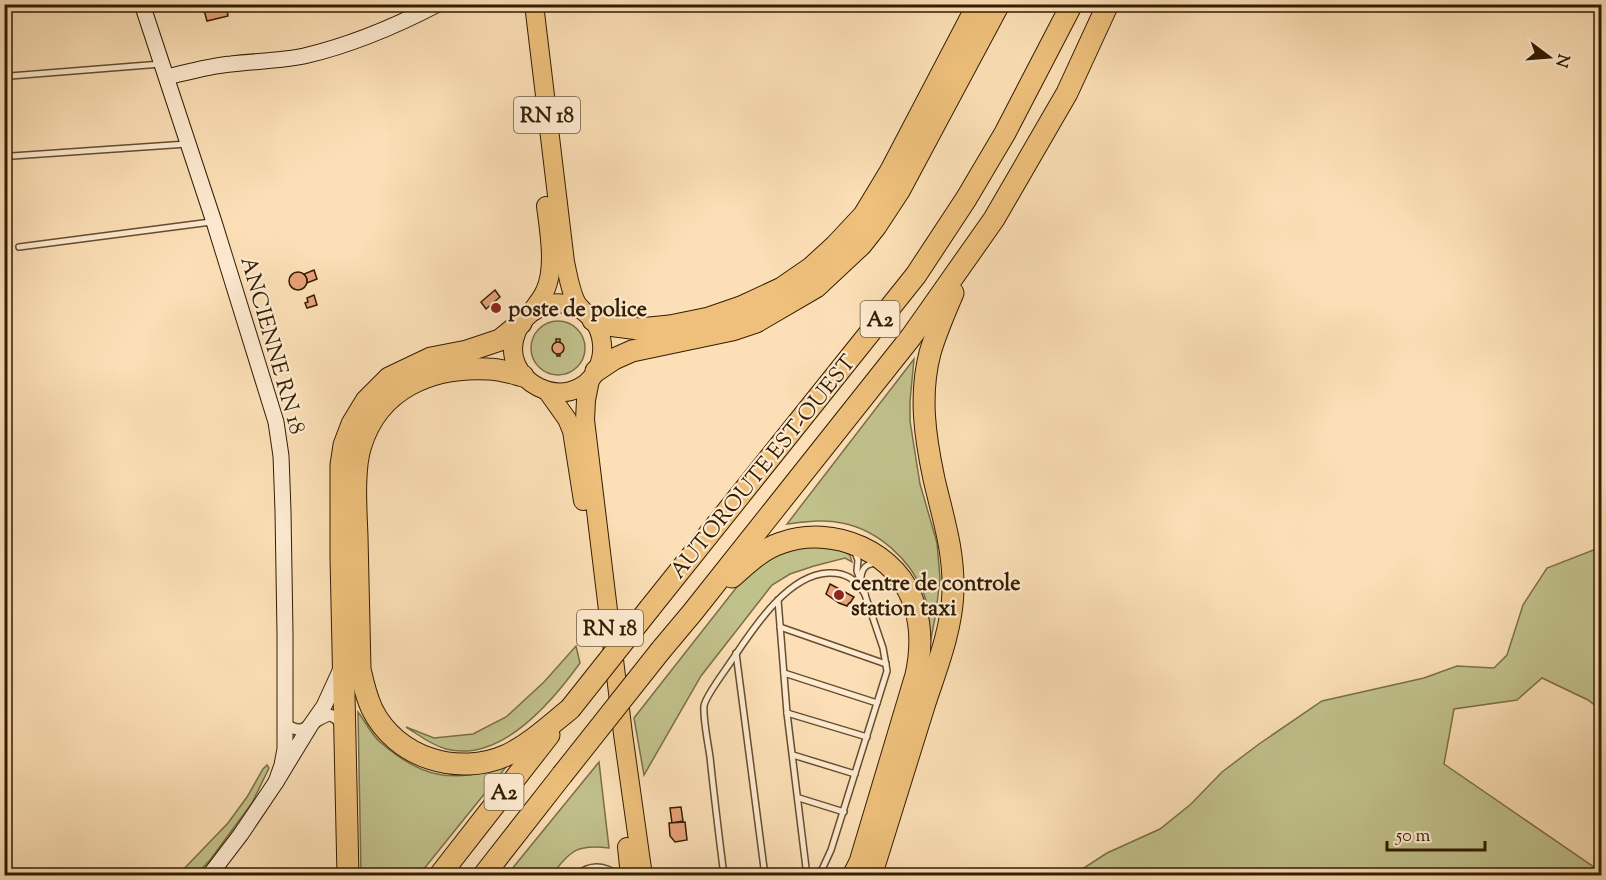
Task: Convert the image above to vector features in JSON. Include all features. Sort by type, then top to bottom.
[{"type":"highway","points":[[588,315],[608,325],[639,329],[670,326],[709,318],[741,307],[782,288],[811,268],[864,215],[890,172],[978,4]]},
{"type":"highway","points":[[593,375],[614,359],[632,351],[732,330],[756,322],[816,287],[861,245],[888,209],[999,4]]},
{"type":"highway","name":"AUTOROUTE EST-OUEST","points":[[439,876],[915,274],[966,199],[1005,133],[1072,4]]},
{"type":"highway","name":"AUTOROUTE EST-OUEST","points":[[483,876],[910,337],[1012,191],[1067,93],[1108,4]]},
{"type":"highway","points":[[872,876],[950,620],[953,593],[952,560],[925,436],[924,393],[933,342],[968,256]]},
{"type":"highway","points":[[348,876],[341,465],[344,445],[352,424],[366,401],[389,378],[431,357],[467,351],[500,340],[525,318]]},
{"type":"highway","points":[[523,376],[489,369],[457,369],[430,375],[407,385],[394,395],[366,430],[357,464],[360,669],[369,701],[382,725],[397,741],[416,754],[441,762],[462,765],[478,764],[508,754],[539,734],[570,709]]},
{"type":"highway","points":[[692,613],[762,552],[779,543],[798,538],[816,536],[842,539],[860,546],[886,564],[903,582],[915,606],[920,633],[919,661],[854,876]]},
{"type":"main road","name":"RN 18","points":[[521,4],[547,211],[550,256],[550,272],[545,292],[525,318]]},
{"type":"main road","name":"RN 18","points":[[534,4],[565,262],[572,291],[588,315]]},
{"type":"main road","points":[[556,303],[570,304],[588,315],[600,332],[603,345],[602,358],[593,375],[580,387],[570,391],[558,393],[534,386],[523,376],[516,364],[513,350],[515,336],[525,318],[542,306],[556,303]]},
{"type":"main road","name":"RN 18","points":[[593,375],[586,400],[585,420],[623,734],[643,876]]},
{"type":"main road","name":"RN 18","points":[[547,391],[567,419],[575,444],[630,876]]},
{"type":"street","name":"ANCIENNE RN 18","points":[[142,4],[189,143],[276,422],[281,456],[285,633],[285,749],[276,782]]},
{"type":"street","points":[[165,71],[276,61],[304,56],[340,46],[398,24],[438,4]]},
{"type":"street","name":"ANCIENNE RN 18","points":[[209,876],[276,782],[324,706],[343,664]]},
{"type":"street","points":[[285,723],[292,729],[300,730],[324,716],[331,715],[337,718],[344,731]]},
{"type":"lane","points":[[10,76],[165,71]]},
{"type":"lane","points":[[12,156],[189,143]]},
{"type":"lane","points":[[19,247],[214,222]]},
{"type":"lane","points":[[819,876],[844,812],[887,671],[883,648],[857,571],[857,554],[842,539]]},
{"type":"lane","points":[[860,579],[862,570],[866,566],[886,564]]},
{"type":"lane","points":[[724,876],[704,705],[736,653],[778,600],[795,584],[823,573],[839,573],[854,579],[865,594]]},
{"type":"lane","points":[[778,600],[787,713],[807,876]]},
{"type":"lane","points":[[780,627],[886,664]]},
{"type":"lane","points":[[736,653],[765,876]]},
{"type":"lane","points":[[784,673],[878,703]]},
{"type":"lane","points":[[787,713],[867,737]]},
{"type":"lane","points":[[793,755],[855,774]]},
{"type":"lane","points":[[799,798],[844,812]]},
{"type":"lane","points":[[576,876],[581,871],[601,866],[620,876]]},
{"type":"green space","points":[[553,321],[563,321],[573,325],[581,333],[585,348],[581,363],[573,371],[563,375],[553,375],[543,371],[535,363],[531,353],[531,343],[535,333],[543,325]]},
{"type":"green space","points":[[914,359],[910,421],[920,484],[937,543],[940,578],[929,649],[928,614],[924,594],[911,570],[892,548],[868,532],[842,523],[821,521],[787,524]]},
{"type":"green space","points":[[820,546],[840,549],[850,555],[852,562],[845,558],[814,566],[790,574],[772,585],[701,676],[644,775],[634,718],[736,588],[760,566],[781,552],[799,547]]},
{"type":"green space","points":[[1601,547],[1601,710],[1588,700],[1542,678],[1517,700],[1454,709],[1444,764],[1601,872],[1601,875],[1073,875],[1107,853],[1160,829],[1191,804],[1222,772],[1322,701],[1424,678],[1457,666],[1494,668],[1507,655],[1523,605],[1547,568]]},
{"type":"green space","points":[[576,646],[580,663],[540,711],[505,738],[486,747],[466,751],[446,749],[406,727],[434,738],[473,734],[506,717],[544,682]]},
{"type":"green space","points":[[358,712],[380,742],[392,752],[429,772],[463,776],[506,767],[419,875],[361,875]]},
{"type":"green space","points":[[599,762],[609,848],[582,848],[570,854],[552,875],[507,875]]},
{"type":"green space","points":[[267,765],[269,768],[252,803],[210,860],[196,875],[178,875],[228,823]]},
{"type":"building","points":[[198,4],[226,4],[228,16],[207,21],[204,10],[199,11]]},
{"type":"building","points":[[245,4],[279,4],[246,11]]},
{"type":"building","points":[[314,270],[317,279],[307,283],[304,274]]},
{"type":"building","points":[[294,272],[302,272],[307,277],[305,288],[294,290],[289,285],[289,277]]},
{"type":"building","points":[[495,290],[500,297],[486,309],[481,302]]},
{"type":"building","points":[[314,295],[317,305],[307,308],[305,303],[308,302],[307,298]]},
{"type":"building","points":[[556,339],[560,339],[560,356],[557,356]]},
{"type":"building","points":[[560,342],[564,348],[560,354],[556,354],[552,346]]},
{"type":"building","name":"centre de controle station taxi","points":[[830,584],[854,597],[847,606],[826,594]]},
{"type":"building","points":[[681,807],[683,821],[672,823],[670,808]]},
{"type":"building","points":[[685,822],[687,840],[675,842],[670,836],[669,823]]},
{"type":"place","name":"poste de police","points":[[496,308]]},
{"type":"place","name":"centre de controle station taxi","points":[[839,595]]}]
